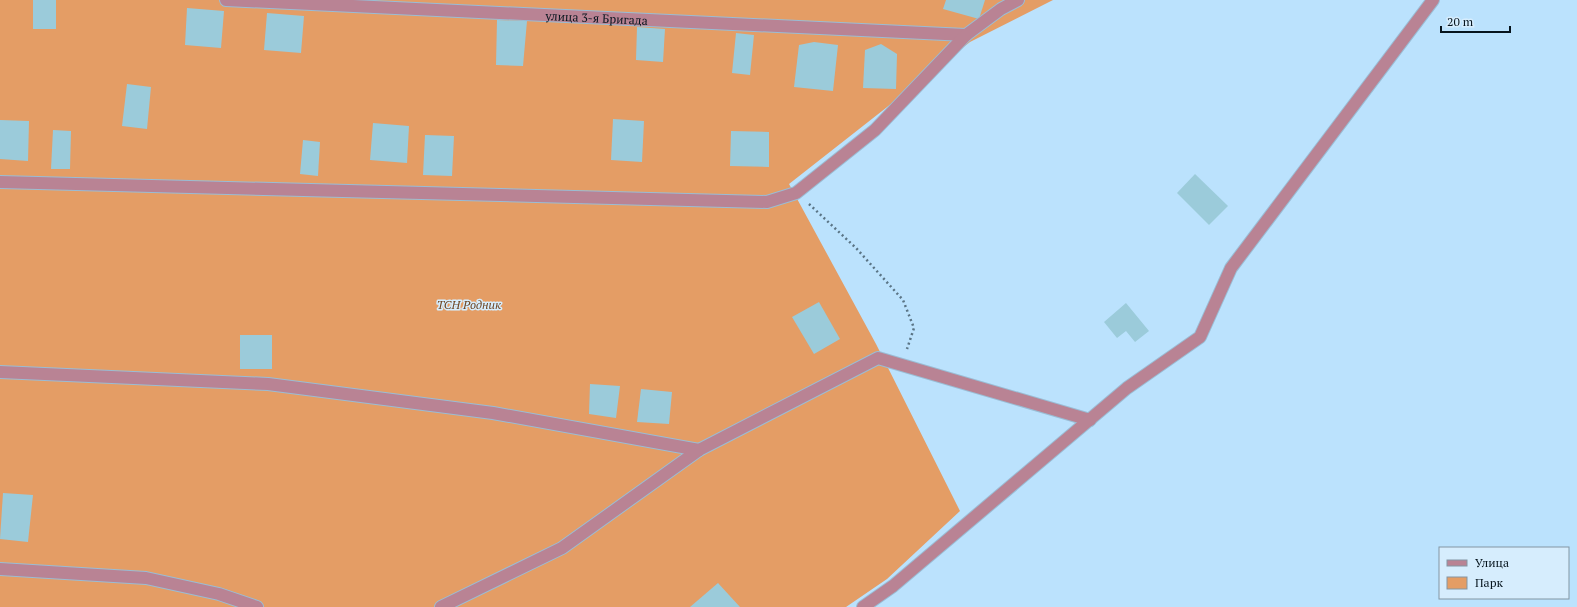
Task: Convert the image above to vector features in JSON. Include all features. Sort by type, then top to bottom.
[{"type":"lane","name":"улица 3-я Бригада","points":[[226,0],[966,35]]},
{"type":"lane","points":[[0,182],[767,202],[796,192],[875,130],[966,35],[1001,9],[1018,0]]},
{"type":"lane","points":[[863,607],[893,586],[1127,388],[1200,337],[1231,268],[1433,0]]},
{"type":"lane","points":[[441,607],[562,548],[699,450],[878,358],[1090,420]]},
{"type":"lane","points":[[0,372],[268,384],[493,413],[699,450]]},
{"type":"lane","points":[[0,569],[146,578],[219,594],[257,607]]},
{"type":"path","points":[[796,192],[856,248],[903,300],[914,328],[901,365]]},
{"type":"green space","name":"ТСН Родник","points":[[0,0],[1053,0],[970,42],[789,184],[876,344],[960,511],[887,579],[846,607],[0,607]]},
{"type":"building","points":[[33,0],[56,0],[56,29],[33,29]]},
{"type":"building","points":[[946,0],[985,0],[979,19],[943,9]]},
{"type":"building","points":[[187,8],[224,11],[221,48],[185,45]]},
{"type":"building","points":[[267,13],[304,16],[301,53],[264,50]]},
{"type":"building","points":[[497,20],[527,21],[523,66],[496,65]]},
{"type":"building","points":[[637,27],[665,29],[663,62],[636,60]]},
{"type":"building","points":[[736,33],[754,35],[750,75],[732,73]]},
{"type":"building","points":[[814,42],[838,45],[833,91],[794,87],[799,45]]},
{"type":"building","points":[[881,44],[897,54],[896,89],[863,88],[865,50]]},
{"type":"building","points":[[127,84],[151,87],[147,129],[122,126]]},
{"type":"building","points":[[613,119],[644,121],[642,162],[611,160]]},
{"type":"building","points":[[0,120],[29,121],[28,161],[0,159]]},
{"type":"building","points":[[373,123],[409,126],[407,163],[370,160]]},
{"type":"building","points":[[53,130],[71,131],[70,169],[51,169]]},
{"type":"building","points":[[731,131],[769,132],[769,167],[730,166]]},
{"type":"building","points":[[425,135],[454,136],[452,176],[423,175]]},
{"type":"building","points":[[303,140],[320,142],[318,176],[300,174]]},
{"type":"building","points":[[1195,174],[1228,206],[1209,225],[1177,193]]},
{"type":"building","points":[[819,302],[840,339],[814,354],[792,317]]},
{"type":"building","points":[[1126,303],[1149,331],[1135,342],[1126,331],[1117,338],[1104,322]]},
{"type":"building","points":[[240,335],[272,335],[272,369],[240,369]]},
{"type":"building","points":[[590,384],[620,386],[616,418],[589,414]]},
{"type":"building","points":[[641,389],[672,392],[669,424],[637,422]]},
{"type":"building","points":[[3,493],[33,495],[28,542],[0,539]]},
{"type":"building","points":[[718,583],[740,607],[690,607]]}]
